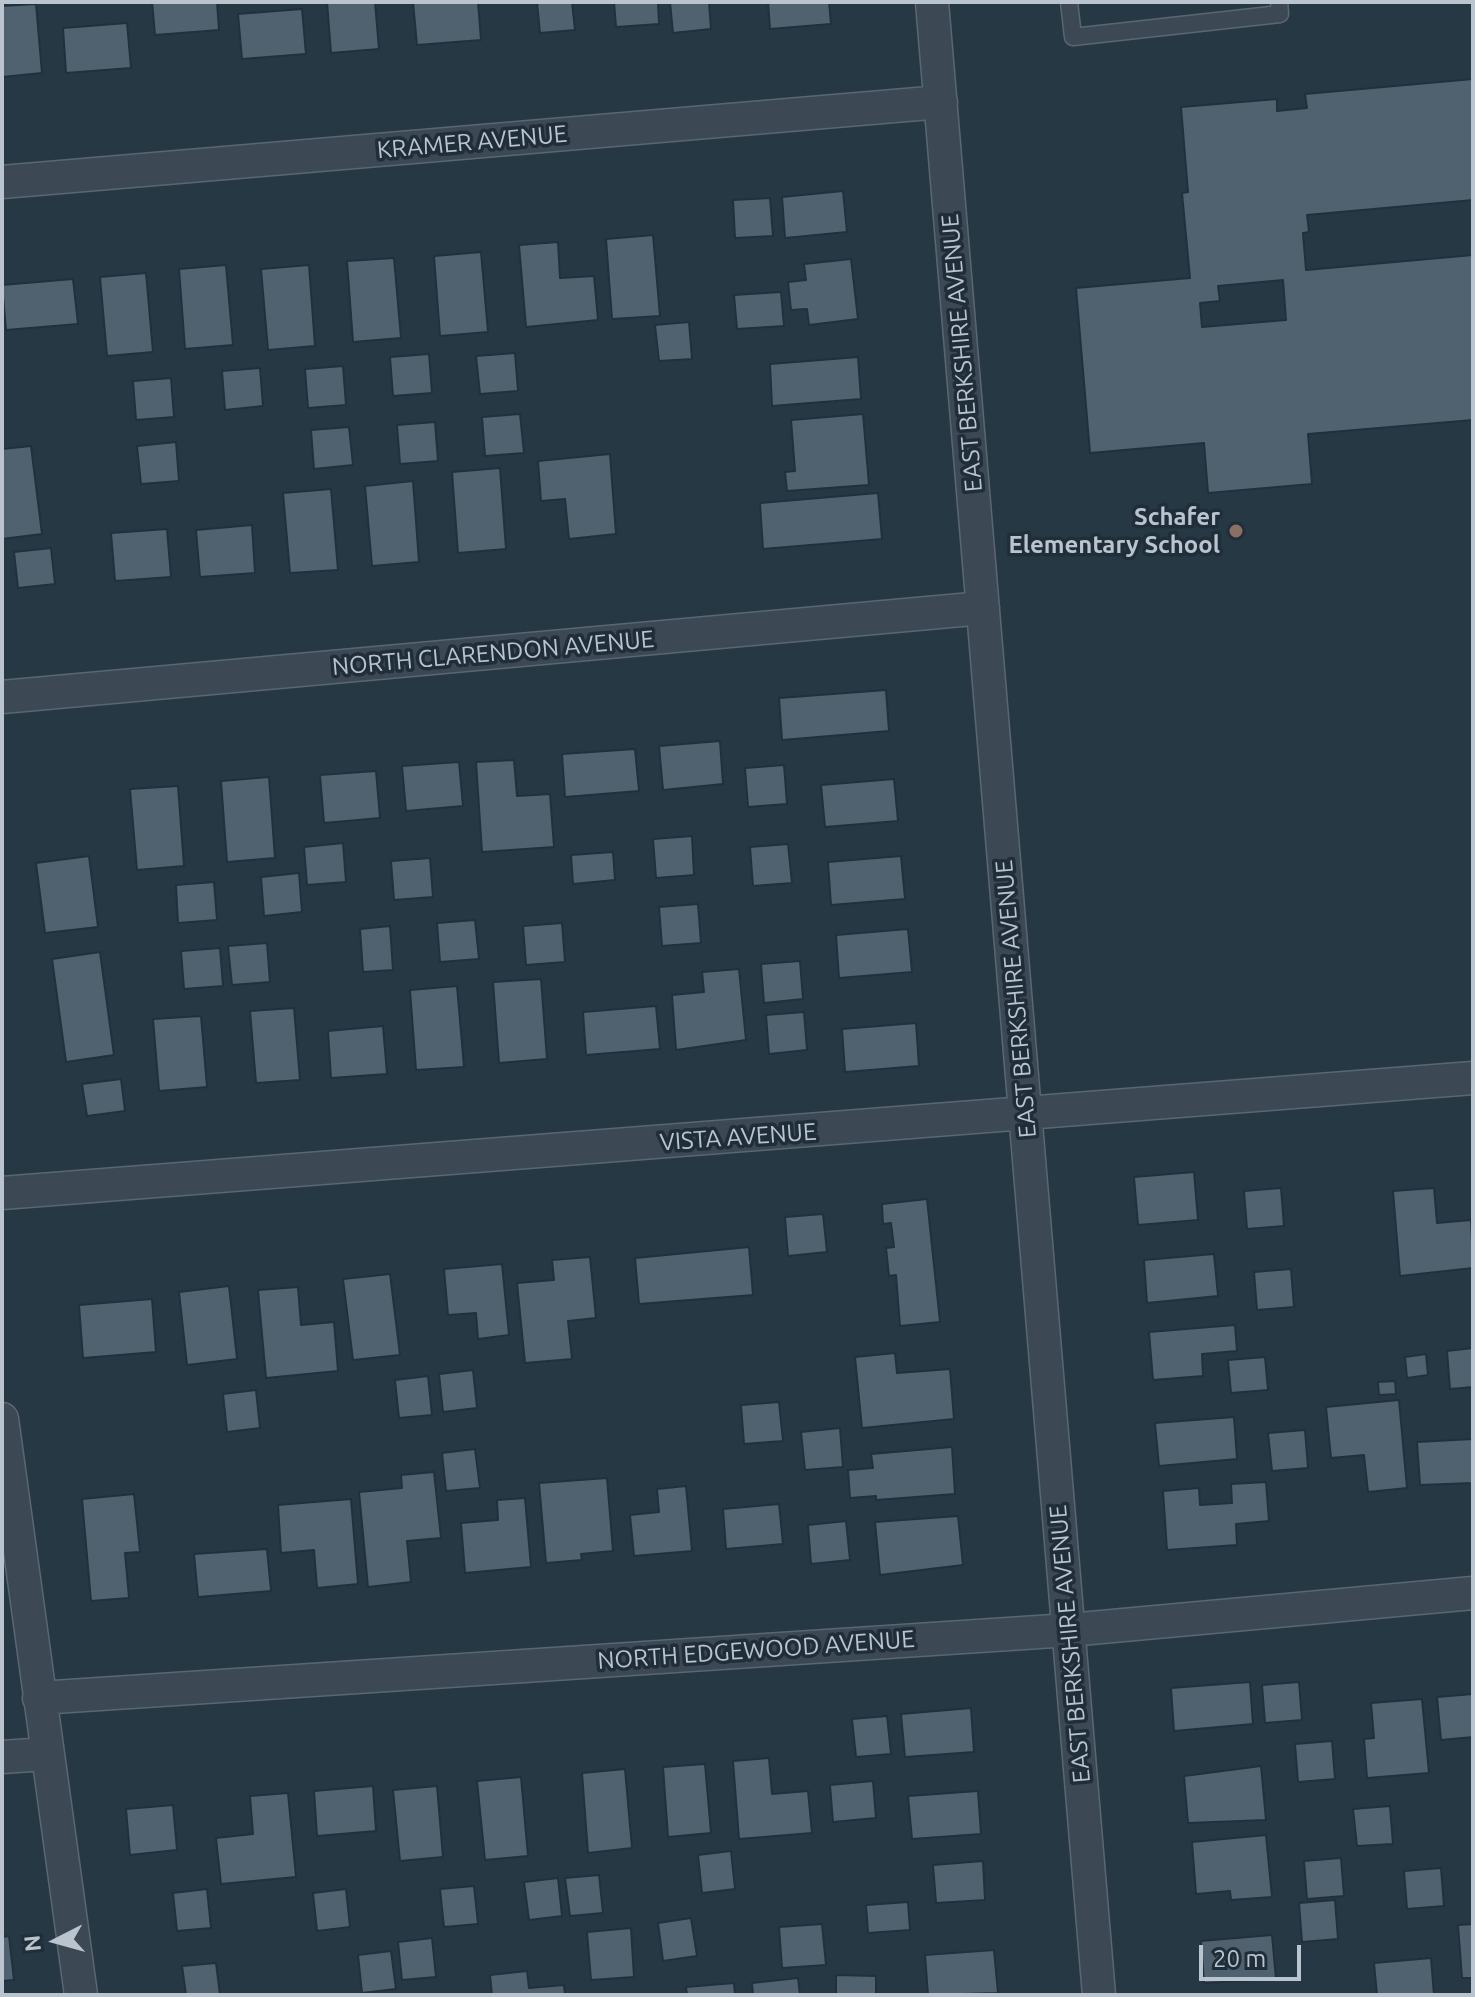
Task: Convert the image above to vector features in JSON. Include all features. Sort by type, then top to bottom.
[{"type":"street","name":"EAST BERKSHIRE AVENUE","points":[[932,2],[1099,1995]]},
{"type":"street","name":"KRAMER AVENUE","points":[[2,182],[941,102]]},
{"type":"street","name":"NORTH CLARENDON AVENUE","points":[[2,697],[983,608]]},
{"type":"street","name":"VISTA AVENUE","points":[[2,1193],[1473,1078]]},
{"type":"street","points":[[2,1419],[81,1995]]},
{"type":"street","name":"NORTH EDGEWOOD AVENUE","points":[[39,1698],[1069,1630],[1473,1593]]},
{"type":"street","points":[[2,1757],[47,1754]]},
{"type":"lane","points":[[1069,2],[1073,37],[1280,14],[1279,2]]},
{"type":"building","points":[[152,2],[217,2],[219,30],[155,35]]},
{"type":"building","points":[[327,2],[375,2],[379,49],[331,53]]},
{"type":"building","points":[[413,2],[478,2],[481,40],[417,45]]},
{"type":"building","points":[[537,2],[572,2],[575,30],[540,33]]},
{"type":"building","points":[[614,2],[658,2],[659,24],[616,27]]},
{"type":"building","points":[[670,2],[709,2],[711,29],[673,33]]},
{"type":"building","points":[[768,2],[829,2],[831,24],[770,29]]},
{"type":"building","points":[[36,4],[42,73],[2,77],[2,6]]},
{"type":"building","points":[[302,9],[306,54],[242,59],[238,14]]},
{"type":"building","points":[[127,23],[131,68],[66,73],[63,28]]},
{"type":"building","points":[[1473,79],[1473,200],[1307,215],[1309,232],[1303,233],[1306,270],[1473,255],[1473,420],[1308,434],[1312,484],[1208,493],[1204,443],[1090,453],[1076,288],[1190,278],[1182,193],[1188,192],[1181,107],[1277,99],[1277,111],[1307,108],[1305,94]],"holes":[[[1283,280],[1286,320],[1202,327],[1200,303],[1220,301],[1218,286]]]},
{"type":"building","points":[[843,191],[847,232],[785,238],[782,197]]},
{"type":"building","points":[[770,198],[773,236],[735,238],[733,200]]},
{"type":"building","points":[[653,235],[660,316],[612,319],[606,239]]},
{"type":"building","points":[[558,242],[560,278],[594,276],[598,320],[526,327],[519,245]]},
{"type":"building","points":[[481,252],[488,332],[440,336],[434,256]]},
{"type":"building","points":[[394,258],[401,338],[353,342],[347,261]]},
{"type":"building","points":[[851,259],[858,319],[809,325],[807,309],[791,310],[788,282],[806,280],[804,264]]},
{"type":"building","points":[[226,265],[233,345],[185,349],[179,269]]},
{"type":"building","points":[[309,265],[315,346],[268,350],[261,269]]},
{"type":"building","points":[[146,273],[153,352],[107,356],[100,277]]},
{"type":"building","points":[[73,279],[78,324],[6,330],[2,285]]},
{"type":"building","points":[[781,292],[784,326],[737,329],[734,295]]},
{"type":"building","points":[[689,322],[692,359],[659,361],[655,325]]},
{"type":"building","points":[[515,353],[518,391],[480,394],[476,356]]},
{"type":"building","points":[[429,354],[432,393],[393,396],[390,357]]},
{"type":"building","points":[[858,357],[861,399],[772,406],[770,364]]},
{"type":"building","points":[[343,366],[346,405],[308,408],[305,369]]},
{"type":"building","points":[[260,368],[263,406],[225,410],[222,371]]},
{"type":"building","points":[[171,378],[174,417],[136,420],[133,381]]},
{"type":"building","points":[[520,414],[524,453],[485,456],[482,417]]},
{"type":"building","points":[[863,414],[869,485],[787,491],[785,472],[795,471],[791,420]]},
{"type":"building","points":[[435,422],[438,461],[400,464],[397,425]]},
{"type":"building","points":[[349,427],[353,465],[314,469],[311,430]]},
{"type":"building","points":[[176,442],[179,481],[141,484],[137,446]]},
{"type":"building","points":[[31,446],[42,534],[2,539],[2,449]]},
{"type":"building","points":[[610,454],[616,534],[569,539],[565,499],[541,501],[538,461]]},
{"type":"building","points":[[500,468],[506,549],[458,553],[452,472]]},
{"type":"building","points":[[413,481],[419,562],[372,566],[365,486]]},
{"type":"building","points":[[331,489],[338,570],[290,573],[283,493]]},
{"type":"building","points":[[878,493],[882,539],[763,549],[760,503]]},
{"type":"building","points":[[252,525],[255,573],[200,577],[196,530]]},
{"type":"building","points":[[167,529],[171,577],[115,581],[111,533]]},
{"type":"building","points":[[51,548],[55,584],[18,588],[14,552]]},
{"type":"building","points":[[886,690],[889,731],[782,740],[779,698]]},
{"type":"building","points":[[720,741],[723,784],[663,790],[659,746]]},
{"type":"building","points":[[635,749],[639,791],[565,797],[562,754]]},
{"type":"building","points":[[514,760],[517,796],[550,794],[554,847],[482,852],[476,762]]},
{"type":"building","points":[[459,762],[463,806],[406,811],[402,766]]},
{"type":"building","points":[[784,765],[787,804],[748,807],[745,768]]},
{"type":"building","points":[[376,771],[380,818],[324,823],[320,775]]},
{"type":"building","points":[[269,777],[275,858],[227,862],[221,781]]},
{"type":"building","points":[[894,779],[898,821],[825,827],[821,785]]},
{"type":"building","points":[[178,786],[184,866],[137,870],[130,789]]},
{"type":"building","points":[[692,836],[694,875],[656,878],[653,839]]},
{"type":"building","points":[[343,843],[346,882],[307,885],[304,847]]},
{"type":"building","points":[[788,844],[792,883],[753,886],[750,847]]},
{"type":"building","points":[[613,852],[615,880],[573,884],[571,855]]},
{"type":"building","points":[[89,856],[98,927],[45,933],[36,863]]},
{"type":"building","points":[[901,856],[905,899],[831,905],[828,862]]},
{"type":"building","points":[[430,858],[433,897],[394,900],[391,861]]},
{"type":"building","points":[[299,873],[302,912],[264,916],[261,877]]},
{"type":"building","points":[[214,882],[217,920],[178,923],[176,885]]},
{"type":"building","points":[[698,904],[701,943],[662,946],[659,907]]},
{"type":"building","points":[[475,920],[479,959],[440,962],[437,923]]},
{"type":"building","points":[[562,923],[565,962],[526,965],[523,926]]},
{"type":"building","points":[[390,926],[393,970],[363,972],[360,929]]},
{"type":"building","points":[[908,929],[912,972],[839,978],[836,935]]},
{"type":"building","points":[[267,943],[270,982],[232,985],[228,946]]},
{"type":"building","points":[[220,948],[223,986],[184,989],[181,951]]},
{"type":"building","points":[[100,952],[114,1055],[66,1062],[52,959]]},
{"type":"building","points":[[800,961],[803,999],[764,1003],[761,964]]},
{"type":"building","points":[[739,969],[746,1040],[676,1050],[672,995],[704,992],[702,972]]},
{"type":"building","points":[[541,979],[547,1059],[499,1063],[493,982]]},
{"type":"building","points":[[457,986],[464,1067],[416,1070],[410,990]]},
{"type":"building","points":[[656,1006],[660,1049],[586,1055],[583,1012]]},
{"type":"building","points":[[294,1008],[300,1080],[256,1083],[250,1011]]},
{"type":"building","points":[[804,1012],[807,1050],[769,1054],[766,1015]]},
{"type":"building","points":[[201,1016],[207,1087],[159,1091],[153,1019]]},
{"type":"building","points":[[916,1023],[919,1066],[845,1072],[842,1029]]},
{"type":"building","points":[[383,1026],[387,1074],[331,1078],[328,1031]]},
{"type":"building","points":[[121,1079],[125,1111],[87,1116],[82,1084]]},
{"type":"building","points":[[1194,1172],[1198,1220],[1138,1225],[1134,1177]]},
{"type":"building","points":[[1281,1188],[1284,1226],[1247,1229],[1244,1191]]},
{"type":"building","points":[[1434,1188],[1437,1223],[1471,1220],[1473,1268],[1400,1276],[1393,1191]]},
{"type":"building","points":[[927,1199],[940,1322],[900,1326],[896,1275],[889,1276],[886,1248],[894,1247],[891,1223],[883,1224],[882,1204]]},
{"type":"building","points":[[823,1214],[827,1252],[788,1256],[785,1217]]},
{"type":"building","points":[[749,1247],[753,1295],[639,1304],[635,1258]]},
{"type":"building","points":[[1214,1254],[1218,1296],[1147,1303],[1144,1260]]},
{"type":"building","points":[[590,1257],[596,1318],[568,1321],[572,1359],[525,1363],[517,1283],[554,1280],[552,1260]]},
{"type":"building","points":[[502,1264],[509,1335],[478,1339],[476,1313],[448,1315],[444,1269]]},
{"type":"building","points":[[1291,1269],[1294,1307],[1257,1310],[1254,1272]]},
{"type":"building","points":[[390,1274],[400,1355],[353,1360],[343,1279]]},
{"type":"building","points":[[229,1286],[237,1359],[187,1365],[179,1292]]},
{"type":"building","points":[[298,1287],[301,1325],[334,1322],[338,1371],[266,1378],[258,1290]]},
{"type":"building","points":[[152,1299],[156,1352],[83,1358],[79,1305]]},
{"type":"building","points":[[1235,1325],[1237,1351],[1202,1354],[1203,1376],[1153,1380],[1149,1332]]},
{"type":"building","points":[[1473,1348],[1473,1387],[1450,1389],[1447,1351]]},
{"type":"building","points":[[895,1353],[897,1373],[950,1369],[954,1419],[862,1428],[855,1357]]},
{"type":"building","points":[[1426,1354],[1428,1375],[1407,1378],[1405,1357]]},
{"type":"building","points":[[1265,1357],[1268,1390],[1231,1393],[1228,1360]]},
{"type":"building","points":[[473,1370],[477,1408],[443,1412],[439,1374]]},
{"type":"building","points":[[428,1376],[432,1415],[399,1418],[395,1380]]},
{"type":"building","points":[[1395,1381],[1396,1394],[1379,1395],[1378,1382]]},
{"type":"building","points":[[256,1390],[260,1428],[227,1432],[223,1394]]},
{"type":"building","points":[[1399,1400],[1407,1488],[1368,1492],[1364,1455],[1331,1458],[1326,1407]]},
{"type":"building","points":[[779,1402],[783,1441],[744,1444],[741,1405]]},
{"type":"building","points":[[1234,1417],[1237,1459],[1159,1466],[1155,1423]]},
{"type":"building","points":[[840,1428],[843,1467],[805,1470],[801,1432]]},
{"type":"building","points":[[1305,1430],[1308,1468],[1272,1471],[1268,1433]]},
{"type":"building","points":[[1473,1439],[1473,1483],[1420,1485],[1417,1442]]},
{"type":"building","points":[[952,1447],[955,1494],[876,1500],[876,1496],[850,1498],[848,1470],[873,1468],[871,1454]]},
{"type":"building","points":[[475,1449],[480,1488],[446,1491],[442,1453]]},
{"type":"building","points":[[434,1472],[441,1538],[407,1541],[411,1582],[368,1587],[359,1492],[402,1488],[401,1475]]},
{"type":"building","points":[[607,1478],[613,1551],[581,1554],[582,1560],[546,1563],[539,1483]]},
{"type":"building","points":[[1266,1482],[1269,1521],[1236,1524],[1237,1545],[1167,1550],[1163,1491],[1199,1488],[1200,1505],[1232,1503],[1231,1484]]},
{"type":"building","points":[[686,1486],[692,1551],[634,1556],[630,1515],[659,1512],[657,1489]]},
{"type":"building","points":[[134,1494],[140,1552],[125,1553],[129,1598],[91,1601],[82,1499]]},
{"type":"building","points":[[525,1498],[531,1567],[465,1573],[461,1523],[498,1520],[497,1500]]},
{"type":"building","points":[[351,1499],[358,1584],[317,1588],[314,1550],[281,1553],[278,1505]]},
{"type":"building","points":[[779,1504],[783,1544],[726,1549],[723,1509]]},
{"type":"building","points":[[958,1516],[963,1565],[880,1575],[875,1522]]},
{"type":"building","points":[[846,1521],[850,1560],[811,1564],[808,1525]]},
{"type":"building","points":[[267,1549],[271,1591],[198,1597],[194,1554]]},
{"type":"building","points":[[1250,1682],[1253,1724],[1174,1731],[1171,1688]]},
{"type":"building","points":[[1299,1682],[1302,1720],[1265,1723],[1262,1685]]},
{"type":"building","points":[[1473,1694],[1473,1737],[1441,1740],[1437,1697]]},
{"type":"building","points":[[1422,1699],[1429,1773],[1367,1778],[1364,1739],[1374,1738],[1371,1703]]},
{"type":"building","points":[[971,1708],[974,1752],[905,1757],[901,1714]]},
{"type":"building","points":[[887,1716],[891,1754],[856,1757],[852,1719]]},
{"type":"building","points":[[1332,1741],[1335,1779],[1298,1782],[1295,1744]]},
{"type":"building","points":[[769,1758],[772,1794],[808,1791],[812,1833],[739,1839],[733,1761]]},
{"type":"building","points":[[705,1764],[711,1833],[668,1837],[663,1767]]},
{"type":"building","points":[[1261,1766],[1266,1820],[1188,1823],[1184,1776]]},
{"type":"building","points":[[625,1769],[632,1848],[588,1853],[582,1773]]},
{"type":"building","points":[[521,1777],[528,1856],[485,1860],[477,1781]]},
{"type":"building","points":[[873,1781],[876,1818],[833,1822],[830,1785]]},
{"type":"building","points":[[373,1786],[376,1831],[317,1836],[314,1791]]},
{"type":"building","points":[[437,1786],[443,1857],[400,1861],[393,1790]]},
{"type":"building","points":[[978,1791],[981,1834],[912,1839],[908,1796]]},
{"type":"building","points":[[288,1793],[296,1877],[221,1884],[216,1838],[253,1834],[250,1796]]},
{"type":"building","points":[[173,1805],[177,1850],[130,1855],[126,1809]]},
{"type":"building","points":[[1390,1806],[1393,1844],[1357,1846],[1353,1809]]},
{"type":"building","points":[[1266,1835],[1272,1897],[1231,1900],[1230,1891],[1196,1894],[1192,1842]]},
{"type":"building","points":[[731,1851],[735,1889],[702,1893],[698,1855]]},
{"type":"building","points":[[1341,1858],[1344,1896],[1307,1899],[1304,1861]]},
{"type":"building","points":[[983,1861],[985,1900],[936,1903],[933,1865]]},
{"type":"building","points":[[1441,1868],[1444,1906],[1407,1909],[1404,1871]]},
{"type":"building","points":[[599,1875],[603,1913],[570,1916],[565,1878]]},
{"type":"building","points":[[558,1878],[562,1916],[529,1920],[524,1882]]},
{"type":"building","points":[[474,1886],[478,1924],[444,1927],[440,1889]]},
{"type":"building","points":[[207,1889],[211,1928],[177,1931],[173,1893]]},
{"type":"building","points":[[346,1889],[350,1927],[317,1931],[313,1893]]},
{"type":"building","points":[[1335,1900],[1338,1939],[1302,1942],[1299,1903]]},
{"type":"building","points":[[908,1902],[910,1930],[868,1933],[866,1905]]},
{"type":"building","points":[[691,1918],[697,1956],[663,1961],[658,1923]]},
{"type":"building","points":[[822,1924],[826,1965],[782,1968],[779,1927]]},
{"type":"building","points":[[1473,1924],[1473,1978],[1462,1978],[1458,1925]]},
{"type":"building","points":[[631,1928],[634,1977],[591,1980],[587,1932]]},
{"type":"building","points":[[1272,1935],[1276,1979],[1204,1983],[1201,1941]]},
{"type":"building","points":[[9,1936],[14,1980],[2,1981],[2,1937]]},
{"type":"building","points":[[432,1938],[436,1977],[402,1980],[398,1942]]},
{"type":"building","points":[[994,1950],[998,1993],[928,1995],[925,1955]]},
{"type":"building","points":[[391,1951],[396,1989],[362,1993],[358,1955]]},
{"type":"building","points":[[1431,1958],[1434,1995],[1377,1995],[1374,1963]]},
{"type":"building","points":[[216,1963],[220,1995],[186,1995],[182,1966]]},
{"type":"building","points":[[527,1971],[529,1988],[564,1985],[565,1995],[492,1995],[490,1975]]},
{"type":"building","points":[[836,1975],[876,1976],[876,1995],[836,1995]]},
{"type":"building","points":[[798,1978],[800,1995],[753,1995],[752,1983]]},
{"type":"building","points":[[734,1983],[735,1995],[687,1995],[686,1987]]},
{"type":"place","name":"Schafer Elementary School","points":[[1236,531]]}]
